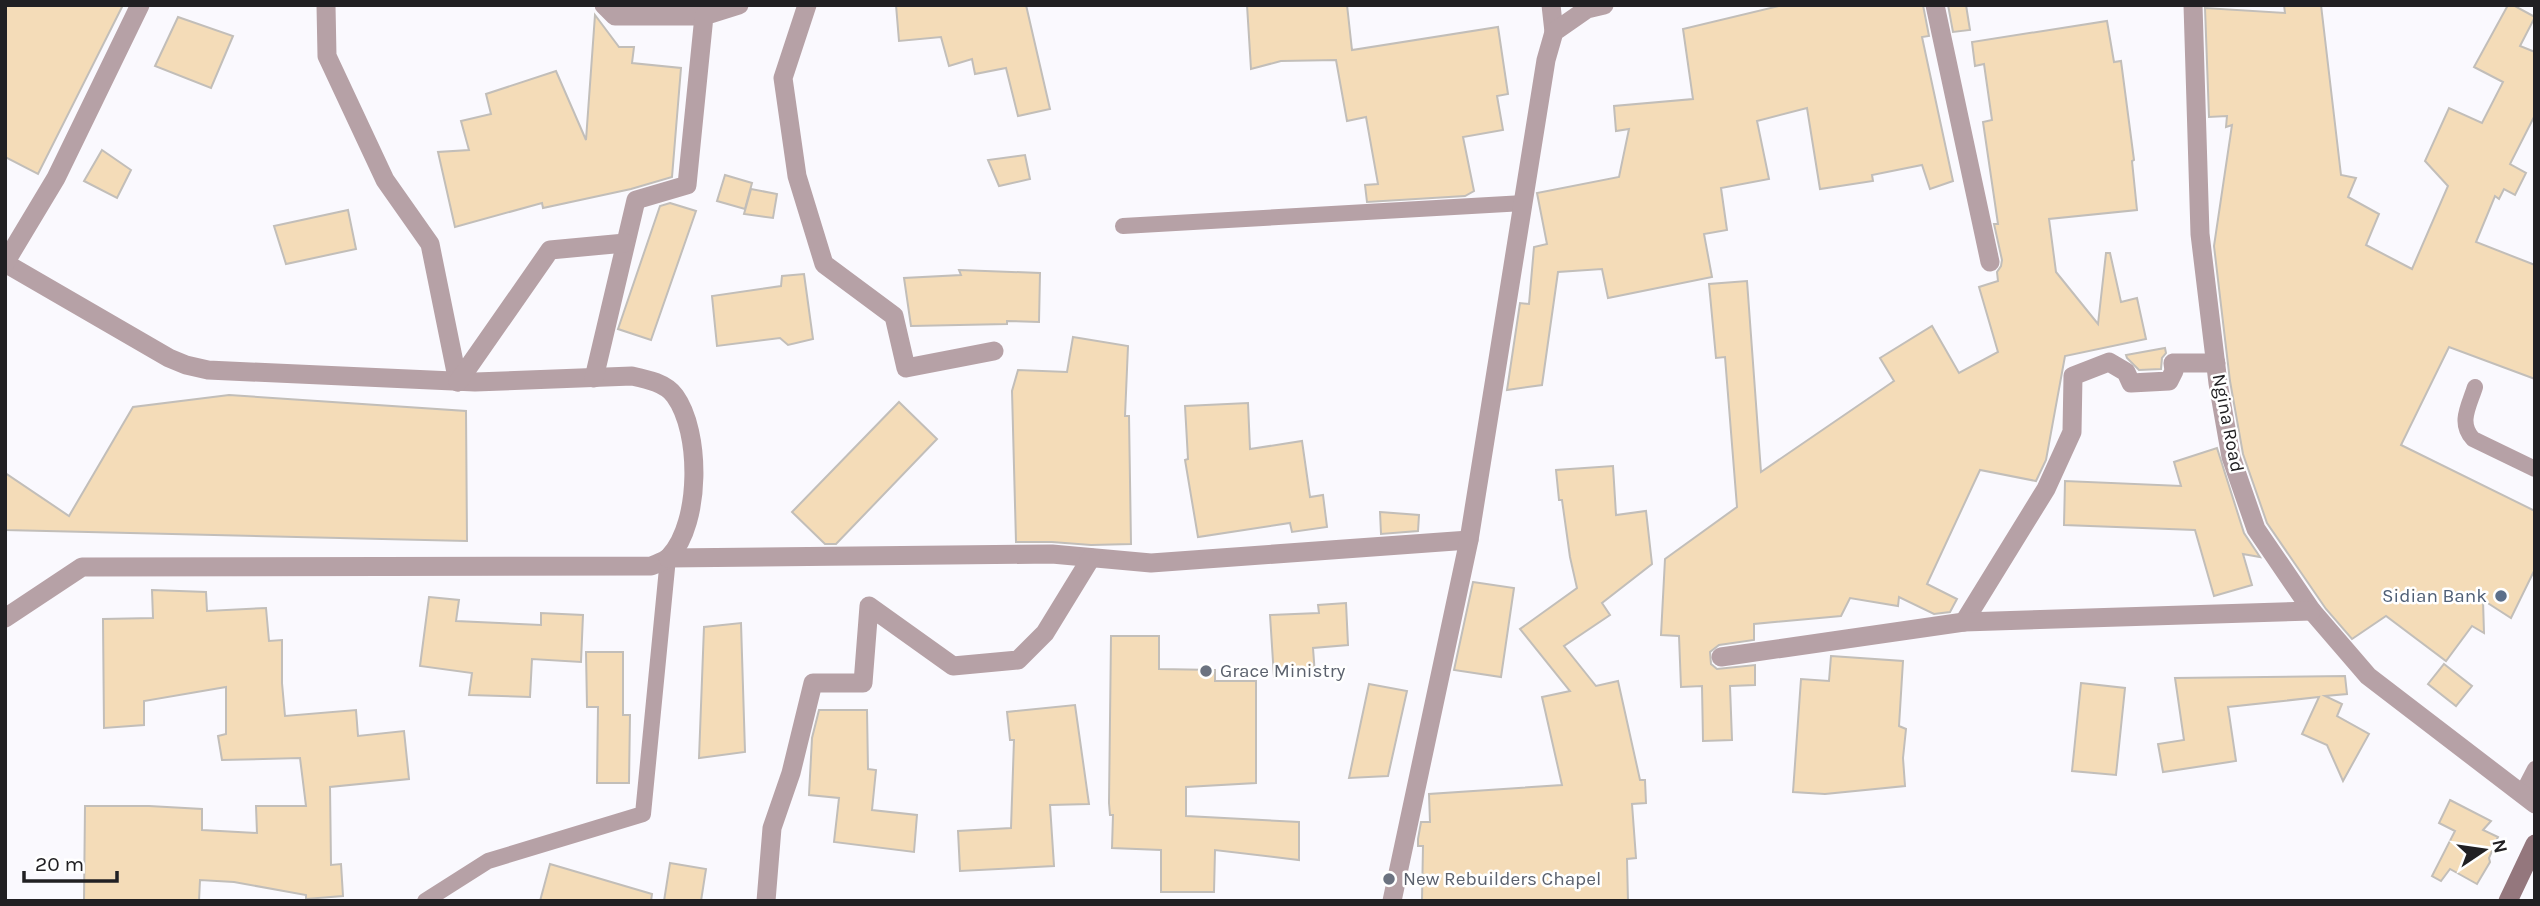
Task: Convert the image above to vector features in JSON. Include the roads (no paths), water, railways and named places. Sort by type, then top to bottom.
[{"type":"main road","points":[[2508,901],[2535,844]]},
{"type":"street","points":[[140,5],[56,178],[5,263],[169,358],[208,370],[458,382],[632,376],[654,381],[675,394],[691,431],[694,497],[681,542],[668,558]]},
{"type":"street","points":[[326,5],[327,56],[385,180],[430,244],[458,382]]},
{"type":"street","points":[[604,5],[615,16],[704,16],[739,5]]},
{"type":"street","points":[[807,5],[783,78],[797,176],[824,264],[894,316],[906,368],[994,351]]},
{"type":"street","points":[[1392,901],[1469,540],[1546,60],[1554,32],[1551,5]]},
{"type":"street","points":[[1554,32],[1587,9],[1604,5]]},
{"type":"street","points":[[1935,5],[1990,262]]},
{"type":"street","name":"Ngina Road","points":[[2193,5],[2200,234],[2231,457],[2256,529],[2312,611],[2368,676],[2528,799]]},
{"type":"street","points":[[594,378],[636,200],[687,185],[704,16]]},
{"type":"street","points":[[458,382],[550,250],[625,243]]},
{"type":"street","points":[[1964,622],[2046,489],[2072,432],[2073,376],[2109,362],[2126,372],[2131,383],[2169,381],[2174,371],[2172,363],[2216,363]]},
{"type":"street","points":[[5,618],[82,567],[651,566],[668,558],[1052,554],[1151,563],[1469,540]]},
{"type":"street","points":[[766,901],[772,828],[791,774],[813,682],[863,683],[869,606],[953,666],[1018,660],[1045,633],[1091,558]]},
{"type":"street","points":[[1721,657],[1964,622],[2312,611]]},
{"type":"lane","points":[[1123,226],[1524,203]]},
{"type":"lane","points":[[2475,387],[2464,421],[2466,432],[2473,439],[2535,469]]},
{"type":"lane","points":[[425,901],[488,861],[643,814],[668,558]]},
{"type":"lane","points":[[2528,799],[2535,769]]},
{"type":"place","name":"Sidian Bank","points":[[2501,596]]},
{"type":"place","name":"Grace Ministry","points":[[1206,671]]},
{"type":"place","name":"New Rebuilders Chapel","points":[[1389,879]]}]
